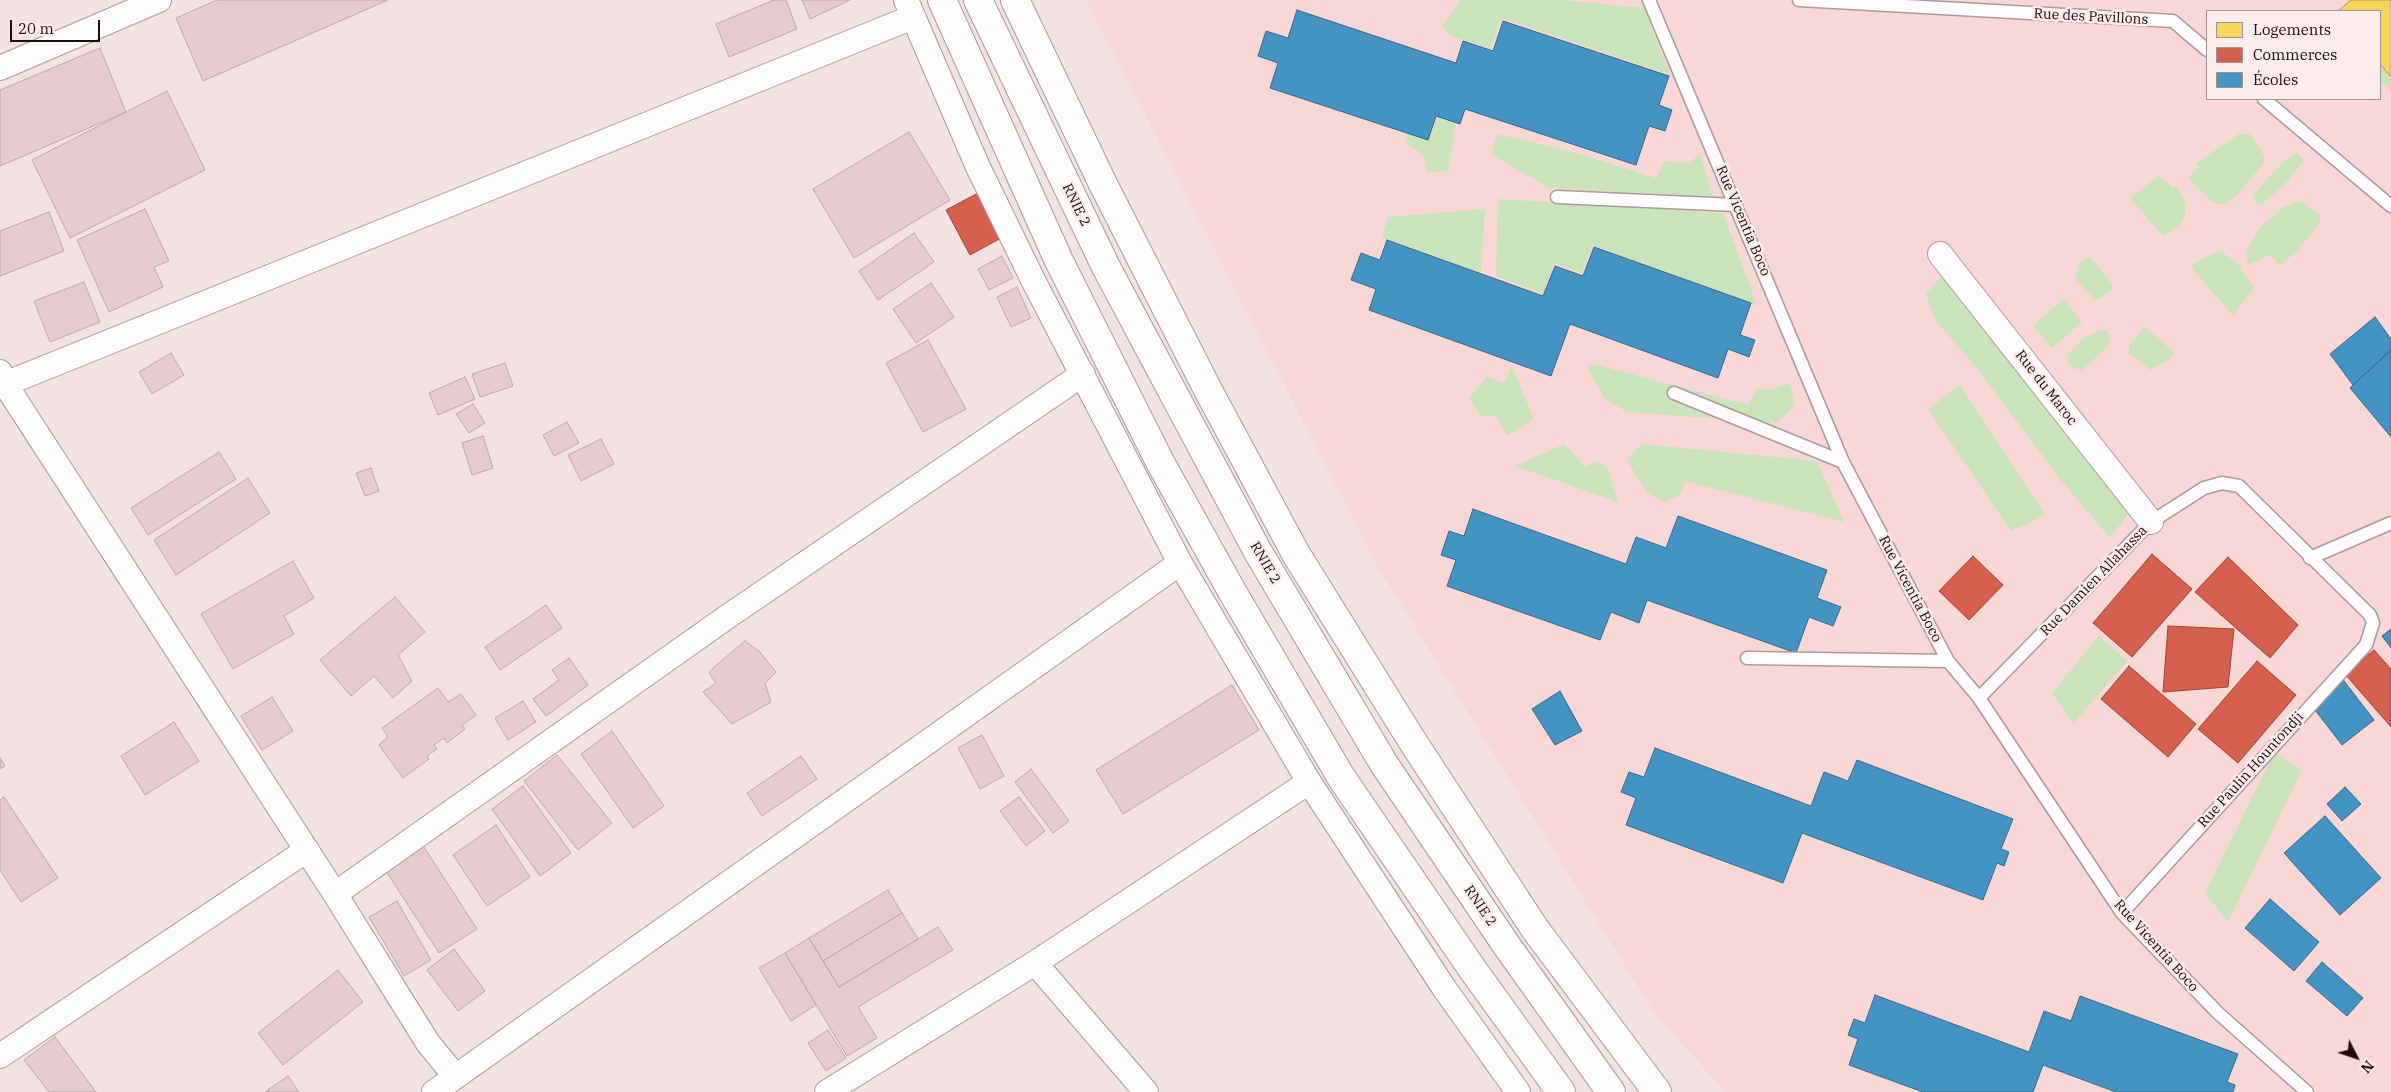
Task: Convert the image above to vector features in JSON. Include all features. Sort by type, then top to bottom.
[{"type":"main road","points":[[942,0],[1059,261],[1160,462],[1233,593],[1341,777],[1473,970],[1561,1092]]},
{"type":"main road","name":"RNIE 2","points":[[978,0],[1106,267],[1258,552],[1384,764],[1507,946],[1611,1092]]},
{"type":"main road","points":[[1015,0],[1103,184],[1208,390],[1296,554],[1413,742],[1535,929],[1657,1092]]},
{"type":"street","points":[[0,68],[159,0]]},
{"type":"street","points":[[454,1076],[428,1042],[307,850],[2,381],[910,8],[978,167],[1033,280],[1180,563],[1309,782],[1444,988],[1518,1092]]},
{"type":"street","name":"Rue du Maroc","points":[[1940,254],[2151,522]]},
{"type":"street","points":[[335,894],[727,617],[1083,374]]},
{"type":"street","points":[[434,1092],[1180,563]]},
{"type":"street","points":[[827,1092],[1035,963],[1309,782]]},
{"type":"street","points":[[0,1056],[307,850]]},
{"type":"street","points":[[1035,963],[1146,1092]]},
{"type":"lane","name":"Rue Vicentia Boco","points":[[1648,0],[1843,462],[1948,662],[1979,698],[2122,913],[2218,1013],[2307,1092]]},
{"type":"lane","name":"Rue des Pavillons","points":[[1799,0],[2173,22],[2206,49]]},
{"type":"lane","points":[[2265,100],[2391,206]]},
{"type":"lane","points":[[1557,196],[1736,205]]},
{"type":"lane","points":[[1674,393],[1843,462]]},
{"type":"lane","name":"Rue Damien Allahassa","points":[[1979,698],[2151,522],[2204,488],[2222,483],[2239,486],[2310,558]]},
{"type":"lane","points":[[2310,558],[2391,523]]},
{"type":"lane","name":"Rue Paulin Hountondji","points":[[2122,913],[2366,645],[2373,623],[2370,615],[2310,558]]},
{"type":"lane","points":[[1747,658],[1948,662]]},
{"type":"shaded area","points":[[1086,0],[2391,0],[2391,1092],[1726,1092],[1657,1017],[1379,569]]},
{"type":"green space","points":[[1461,0],[1562,0],[1644,8],[1670,75],[1501,18],[1491,49],[1450,36],[1443,26]]},
{"type":"green space","points":[[2381,65],[2391,77],[2391,92],[2381,81]]},
{"type":"green space","points":[[1421,110],[1457,116],[1448,171],[1427,172],[1424,155],[1405,142],[1412,121]]},
{"type":"green space","points":[[1497,134],[1570,151],[1656,178],[1665,161],[1690,163],[1700,153],[1713,197],[1549,188],[1491,154]]},
{"type":"green space","points":[[2239,134],[2250,134],[2264,156],[2264,163],[2236,196],[2224,204],[2213,203],[2188,178],[2199,168],[2196,163]]},
{"type":"green space","points":[[2297,153],[2303,159],[2303,162],[2284,185],[2261,205],[2257,205],[2252,196],[2284,161]]},
{"type":"green space","points":[[2159,176],[2173,188],[2176,186],[2186,203],[2185,216],[2179,225],[2163,236],[2130,198]]},
{"type":"green space","points":[[1498,199],[1723,213],[1757,306],[1592,245],[1582,273],[1554,263],[1543,294],[1496,276]]},
{"type":"green space","points":[[2295,202],[2302,202],[2320,216],[2320,222],[2316,228],[2296,252],[2280,265],[2270,255],[2248,265],[2246,251],[2259,229],[2282,208]]},
{"type":"green space","points":[[1485,209],[1481,273],[1382,237],[1388,217]]},
{"type":"green space","points":[[2221,251],[2242,268],[2240,269],[2254,288],[2233,315],[2190,266],[2215,252]]},
{"type":"green space","points":[[2090,257],[2113,285],[2111,290],[2100,299],[2094,299],[2075,278],[2078,265]]},
{"type":"green space","points":[[1942,276],[2133,507],[2110,538],[2061,480],[1976,367],[1936,321],[1926,294]]},
{"type":"green space","points":[[2063,299],[2082,322],[2052,348],[2033,326]]},
{"type":"green space","points":[[2145,327],[2174,352],[2171,358],[2150,370],[2129,353],[2129,346]]},
{"type":"green space","points":[[2106,330],[2110,334],[2108,346],[2082,370],[2073,368],[2068,362],[2067,355],[2084,338],[2097,331]]},
{"type":"green space","points":[[1593,364],[1749,405],[1756,388],[1770,390],[1790,383],[1795,405],[1776,423],[1627,412],[1604,398],[1588,368]]},
{"type":"green space","points":[[1512,366],[1534,419],[1507,436],[1496,416],[1481,416],[1469,398],[1487,377],[1504,383]]},
{"type":"green space","points":[[1960,385],[2045,515],[2011,531],[1928,409]]},
{"type":"green space","points":[[1564,444],[1585,467],[1597,461],[1608,469],[1618,502],[1515,466]]},
{"type":"green space","points":[[1642,444],[1817,461],[1844,522],[1685,481],[1680,495],[1666,502],[1647,493],[1627,460]]},
{"type":"green space","points":[[2099,636],[2127,661],[2073,724],[2052,693]]},
{"type":"green space","points":[[2274,753],[2302,770],[2228,922],[2205,893]]},
{"type":"building: Logements","points":[[2351,0],[2391,0],[2391,77],[2381,65],[2381,10],[2339,10]]},
{"type":"building: Commerces","points":[[980,192],[1003,237],[970,255],[946,210]]},
{"type":"building: Commerces","points":[[2152,554],[2192,589],[2132,657],[2093,623]]},
{"type":"building: Commerces","points":[[1973,556],[2003,585],[1969,620],[1939,591]]},
{"type":"building: Commerces","points":[[2228,557],[2298,625],[2270,658],[2195,592]]},
{"type":"building: Commerces","points":[[2168,626],[2234,629],[2228,687],[2163,692]]},
{"type":"building: Commerces","points":[[2374,650],[2391,669],[2391,727],[2345,674]]},
{"type":"building: Commerces","points":[[2257,661],[2296,695],[2238,763],[2198,729]]},
{"type":"building: Commerces","points":[[2129,666],[2196,724],[2168,757],[2101,699]]},
{"type":"building: Écoles","points":[[1297,10],[1456,63],[1463,41],[1493,51],[1503,21],[1669,76],[1659,105],[1672,110],[1665,131],[1649,126],[1636,165],[1465,109],[1460,124],[1436,116],[1428,140],[1270,88],[1278,63],[1258,56],[1266,31],[1288,38]]},
{"type":"building: Écoles","points":[[1387,240],[1543,296],[1555,266],[1583,276],[1594,247],[1751,303],[1740,335],[1755,340],[1749,357],[1728,349],[1718,378],[1570,324],[1551,376],[1369,310],[1376,289],[1351,280],[1361,253],[1380,260]]},
{"type":"building: Écoles","points":[[2375,317],[2391,339],[2391,350],[2353,385],[2330,354]]},
{"type":"building: Écoles","points":[[2391,350],[2391,437],[2350,388]]},
{"type":"building: Écoles","points":[[1473,509],[1626,564],[1636,537],[1666,548],[1678,516],[1827,570],[1817,598],[1841,607],[1833,626],[1809,617],[1796,653],[1647,600],[1639,623],[1611,612],[1600,640],[1447,586],[1456,560],[1441,555],[1449,531],[1464,536]]},
{"type":"building: Écoles","points":[[2391,629],[2391,648],[2382,636]]},
{"type":"building: Écoles","points":[[2344,681],[2374,720],[2342,745],[2312,706]]},
{"type":"building: Écoles","points":[[1560,691],[1582,731],[1555,745],[1532,709]]},
{"type":"building: Écoles","points":[[1655,748],[1811,806],[1824,772],[1848,781],[1857,760],[2013,819],[2001,849],[2009,852],[2004,866],[1997,863],[1983,900],[1802,833],[1783,883],[1626,825],[1636,798],[1621,792],[1629,772],[1644,777]]},
{"type":"building: Écoles","points":[[2345,787],[2361,804],[2342,821],[2327,804]]},
{"type":"building: Écoles","points":[[2325,816],[2381,878],[2340,915],[2284,853]]},
{"type":"building: Écoles","points":[[2270,899],[2319,942],[2294,971],[2245,928]]},
{"type":"building: Écoles","points":[[2322,962],[2363,998],[2347,1016],[2306,981]]},
{"type":"building: Écoles","points":[[1875,995],[2029,1052],[2044,1011],[2071,1021],[2080,996],[2238,1054],[2227,1082],[2235,1085],[2233,1092],[2116,1092],[2043,1065],[2033,1092],[1923,1092],[1849,1065],[1858,1039],[1848,1035],[1854,1019],[1865,1023]]},
{"type":"building: Autres","points":[[217,0],[388,0],[203,81],[176,18]]},
{"type":"building: Autres","points":[[774,0],[786,0],[797,29],[729,57],[716,24]]},
{"type":"building: Autres","points":[[802,0],[850,0],[810,19]]},
{"type":"building: Autres","points":[[100,48],[126,112],[0,166],[0,90]]},
{"type":"building: Autres","points":[[167,91],[205,170],[70,238],[32,160]]},
{"type":"building: Autres","points":[[909,132],[950,200],[854,258],[813,189]]},
{"type":"building: Autres","points":[[145,209],[169,261],[154,267],[163,287],[109,312],[77,240]]},
{"type":"building: Autres","points":[[49,212],[64,251],[0,276],[0,231]]},
{"type":"building: Autres","points":[[914,233],[934,262],[878,300],[859,271]]},
{"type":"building: Autres","points":[[1002,256],[1013,278],[989,290],[978,269]]},
{"type":"building: Autres","points":[[84,282],[100,322],[50,342],[34,301]]},
{"type":"building: Autres","points":[[931,283],[954,317],[916,343],[893,309]]},
{"type":"building: Autres","points":[[1017,287],[1031,318],[1011,327],[997,297]]},
{"type":"building: Autres","points":[[928,340],[966,409],[923,432],[886,363]]},
{"type":"building: Autres","points":[[171,353],[184,375],[152,394],[139,372]]},
{"type":"building: Autres","points":[[505,363],[513,386],[480,397],[472,374]]},
{"type":"building: Autres","points":[[465,377],[475,399],[438,415],[429,393]]},
{"type":"building: Autres","points":[[473,404],[485,423],[469,433],[456,414]]},
{"type":"building: Autres","points":[[567,422],[579,443],[554,456],[543,435]]},
{"type":"building: Autres","points":[[483,436],[493,468],[472,475],[462,443]]},
{"type":"building: Autres","points":[[601,439],[614,464],[581,481],[568,455]]},
{"type":"building: Autres","points":[[219,452],[236,479],[148,535],[131,508]]},
{"type":"building: Autres","points":[[371,468],[379,491],[365,496],[356,473]]},
{"type":"building: Autres","points":[[248,478],[270,513],[176,575],[154,540]]},
{"type":"building: Autres","points":[[293,561],[314,598],[284,616],[294,634],[233,669],[201,614]]},
{"type":"building: Autres","points":[[395,597],[425,632],[398,655],[412,681],[393,698],[374,676],[351,696],[320,660]]},
{"type":"building: Autres","points":[[546,605],[562,628],[500,670],[485,647]]},
{"type":"building: Autres","points":[[745,641],[759,651],[776,672],[765,683],[771,702],[732,724],[703,692],[716,683],[709,673]]},
{"type":"building: Autres","points":[[569,658],[588,685],[546,716],[533,699],[559,680],[552,670]]},
{"type":"building: Autres","points":[[1232,685],[1259,730],[1123,814],[1096,770]]},
{"type":"building: Autres","points":[[438,688],[448,702],[461,694],[476,715],[462,725],[465,729],[447,743],[444,738],[434,745],[437,749],[427,756],[429,759],[403,778],[379,745],[388,737],[382,728]]},
{"type":"building: Autres","points":[[272,697],[293,731],[262,750],[241,716]]},
{"type":"building: Autres","points":[[523,701],[536,722],[508,740],[495,718]]},
{"type":"building: Autres","points":[[174,722],[199,761],[145,795],[121,756]]},
{"type":"building: Autres","points":[[612,731],[664,806],[633,828],[581,754]]},
{"type":"building: Autres","points":[[982,735],[1004,776],[980,789],[958,748]]},
{"type":"building: Autres","points":[[557,755],[612,823],[578,850],[524,781]]},
{"type":"building: Autres","points":[[801,756],[817,779],[762,816],[747,793]]},
{"type":"building: Autres","points":[[0,758],[5,766],[0,769]]},
{"type":"building: Autres","points":[[1031,769],[1069,821],[1053,833],[1015,782]]},
{"type":"building: Autres","points":[[523,786],[571,853],[540,876],[492,809]]},
{"type":"building: Autres","points":[[4,797],[58,878],[21,902],[0,870],[0,800]]},
{"type":"building: Autres","points":[[1019,797],[1045,831],[1026,846],[1000,811]]},
{"type":"building: Autres","points":[[496,825],[530,877],[487,906],[453,855]]},
{"type":"building: Autres","points":[[422,844],[477,929],[439,953],[384,868]]},
{"type":"building: Autres","points":[[888,890],[902,913],[823,961],[809,938]]},
{"type":"building: Autres","points":[[397,901],[431,960],[404,976],[369,917]]},
{"type":"building: Autres","points":[[902,913],[918,939],[839,987],[823,961]]},
{"type":"building: Autres","points":[[938,927],[953,950],[858,1007],[877,1038],[847,1056],[785,953],[809,938],[839,987]]},
{"type":"building: Autres","points":[[454,949],[485,991],[458,1011],[427,970]]},
{"type":"building: Autres","points":[[785,953],[816,1005],[791,1021],[759,968]]},
{"type":"building: Autres","points":[[338,970],[363,1002],[283,1065],[258,1033]]},
{"type":"building: Autres","points":[[828,1030],[846,1058],[826,1071],[808,1043]]},
{"type":"building: Autres","points":[[55,1037],[96,1092],[49,1092],[24,1060]]},
{"type":"building: Autres","points":[[288,1076],[299,1092],[265,1092]]}]
